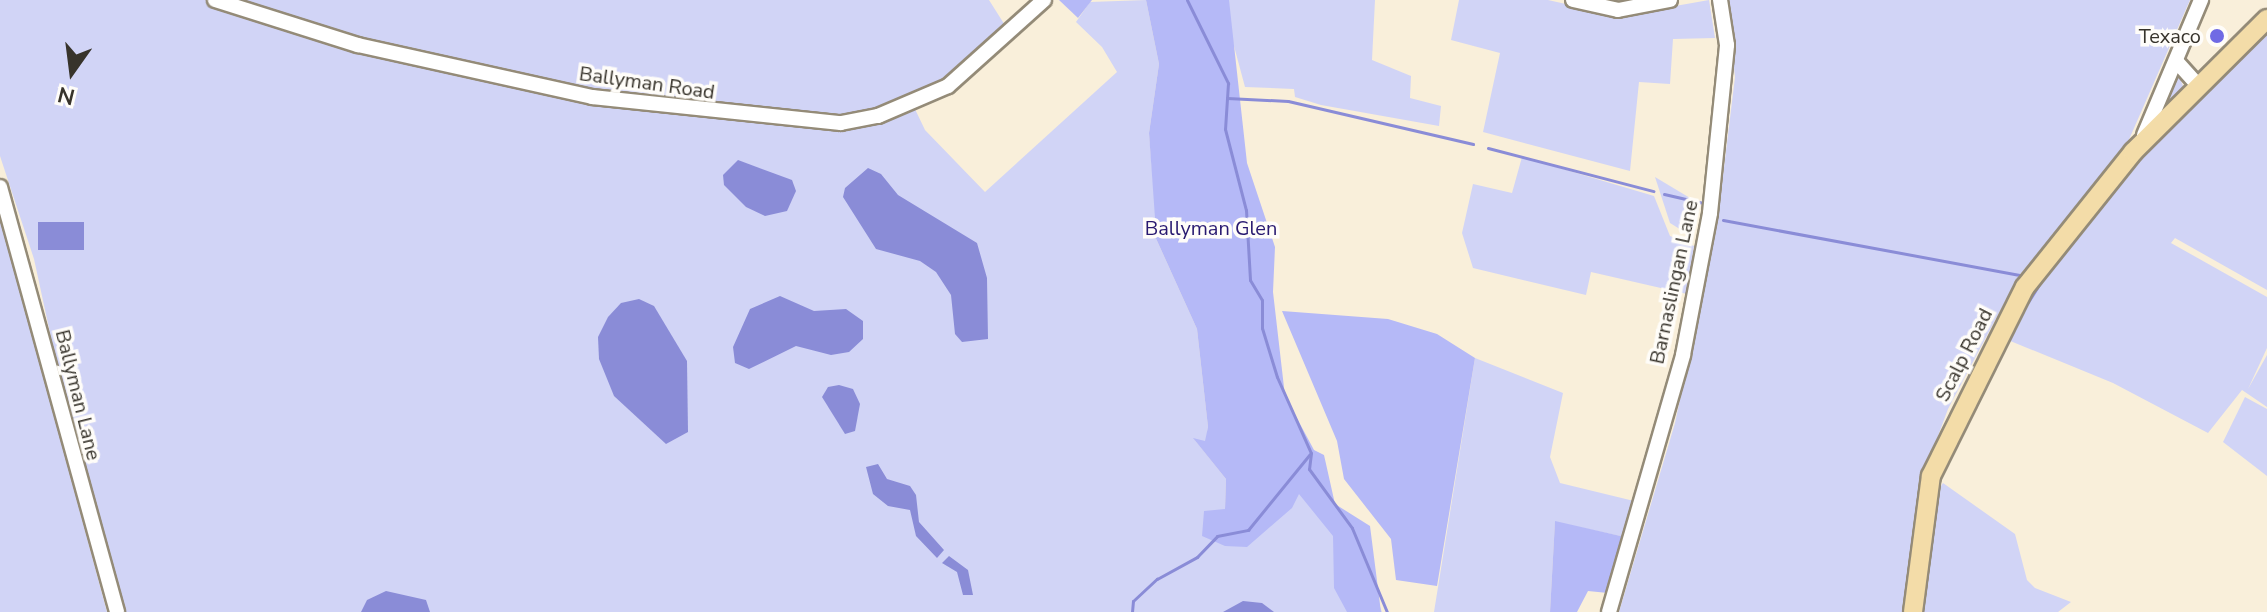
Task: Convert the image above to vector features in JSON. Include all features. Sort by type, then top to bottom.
[{"type":"main road","name":"Scalp Road","points":[[1913,612],[1925,497],[1960,409],[2025,287],[2133,152],[2267,19]]},
{"type":"street","name":"Ballyman Road","points":[[215,0],[358,45],[592,97],[841,123],[902,108],[948,86],[1044,0]]},
{"type":"street","points":[[1573,0],[1618,10],[1670,0]]},
{"type":"street","name":"Barnaslingan Lane","points":[[1609,612],[1683,355],[1710,213],[1727,45],[1720,0]]},
{"type":"street","points":[[2133,152],[2154,120],[2201,0]]},
{"type":"street","points":[[2177,62],[2198,85]]},
{"type":"street","name":"Ballyman Lane","points":[[0,187],[117,612]]},
{"type":"shaded area","points":[[0,0],[989,0],[1008,30],[914,107],[925,130],[985,192],[1117,72],[1102,47],[1076,22],[1090,2],[1146,0],[1159,64],[1149,133],[1156,218],[1149,223],[1197,329],[1208,427],[1206,442],[1194,439],[1226,479],[1225,509],[1202,536],[1295,482],[1366,570],[1382,612],[124,612],[60,379],[34,259],[0,156]]},
{"type":"shaded area","points":[[1228,0],[1375,0],[1372,60],[1411,76],[1410,98],[1441,106],[1439,126],[1321,105],[1295,97],[1294,89],[1245,87],[1227,20]]},
{"type":"shaded area","points":[[1459,0],[1548,0],[1619,16],[1709,0],[1715,38],[1673,39],[1670,84],[1639,82],[1630,171],[1483,132],[1500,53],[1451,40]]},
{"type":"shaded area","points":[[1727,0],[2190,0],[2124,151],[2018,277],[1948,409],[1925,471],[1906,612],[1619,612],[1675,423],[1717,225],[1735,77]]},
{"type":"shaded area","points":[[2267,33],[2267,290],[2175,238],[2171,243],[2267,297],[2267,348],[2248,389],[2267,355],[2267,407],[2242,390],[2208,433],[2113,383],[2003,338],[2025,298],[2155,136]]},
{"type":"shaded area","points":[[2177,71],[2185,91],[2155,119]]},
{"type":"shaded area","points":[[1522,157],[1654,196],[1670,236],[1694,246],[1687,294],[1591,272],[1586,295],[1473,268],[1462,233],[1473,184],[1512,193]]},
{"type":"shaded area","points":[[738,160],[792,180],[796,191],[787,211],[765,216],[746,207],[724,185],[723,175]]},
{"type":"shaded area","points":[[868,168],[881,174],[898,195],[977,243],[987,278],[988,339],[962,342],[955,334],[951,295],[936,272],[920,261],[876,249],[843,197],[845,188]]},
{"type":"shaded area","points":[[1655,177],[1700,204],[1691,236],[1670,223]]},
{"type":"shaded area","points":[[0,215],[107,612],[0,612]]},
{"type":"shaded area","points":[[38,222],[84,222],[84,250],[38,250]]},
{"type":"shaded area","points":[[780,296],[814,311],[846,309],[863,321],[863,339],[849,352],[831,355],[796,346],[749,369],[735,363],[733,347],[750,309]]},
{"type":"shaded area","points":[[639,299],[654,306],[687,361],[688,432],[666,444],[614,396],[599,359],[598,337],[608,317],[621,303]]},
{"type":"shaded area","points":[[1475,358],[1563,393],[1550,457],[1560,483],[1634,501],[1625,537],[1555,522],[1550,612],[1434,612]]},
{"type":"shaded area","points":[[839,385],[853,389],[860,404],[855,431],[845,434],[822,397],[828,387]]},
{"type":"shaded area","points":[[2245,397],[2267,409],[2267,476],[2223,442]]},
{"type":"shaded area","points":[[878,464],[887,479],[910,486],[916,495],[919,522],[944,550],[937,558],[916,536],[910,510],[888,506],[873,494],[866,467]]},
{"type":"shaded area","points":[[1943,483],[2015,534],[2027,580],[2035,588],[2071,602],[2058,612],[1924,612],[1922,580],[1932,499]]},
{"type":"shaded area","points":[[949,556],[968,570],[973,595],[963,595],[957,572],[942,563]]},
{"type":"shaded area","points":[[386,591],[426,600],[430,612],[361,612],[367,600]]},
{"type":"shaded area","points":[[1243,601],[1262,603],[1274,612],[1223,612]]},
{"type":"green space","points":[[1059,0],[1092,0],[1078,18]]},
{"type":"green space","name":"Ballyman Glen","points":[[1146,0],[1229,0],[1247,163],[1275,247],[1273,292],[1285,396],[1314,450],[1324,455],[1335,504],[1370,526],[1381,612],[1347,612],[1334,588],[1333,536],[1299,494],[1292,508],[1247,547],[1225,546],[1202,536],[1204,511],[1225,509],[1226,479],[1193,438],[1205,441],[1208,427],[1197,329],[1149,223],[1155,218],[1149,133],[1159,64]]},
{"type":"green space","points":[[1282,311],[1388,319],[1437,334],[1475,358],[1437,586],[1396,580],[1391,539],[1344,479],[1337,441]]},
{"type":"green space","points":[[1555,521],[1625,537],[1608,593],[1588,591],[1577,612],[1550,612]]},
{"type":"waterway","points":[[1187,0],[1228,83],[1225,129],[1246,210],[1250,280],[1262,300],[1262,328],[1277,377],[1311,453],[1309,469],[1352,528],[1387,612]]},
{"type":"waterway","points":[[1227,98],[1288,101],[1473,144]]},
{"type":"waterway","points":[[1488,148],[1653,191]]},
{"type":"waterway","points":[[1664,194],[1702,203]]},
{"type":"waterway","points":[[1723,220],[2025,276]]},
{"type":"waterway","points":[[2028,302],[2040,283]]},
{"type":"waterway","points":[[1132,612],[1133,601],[1157,579],[1197,557],[1217,536],[1248,530],[1310,454]]},
{"type":"place","name":"Texaco","points":[[2217,36]]}]
